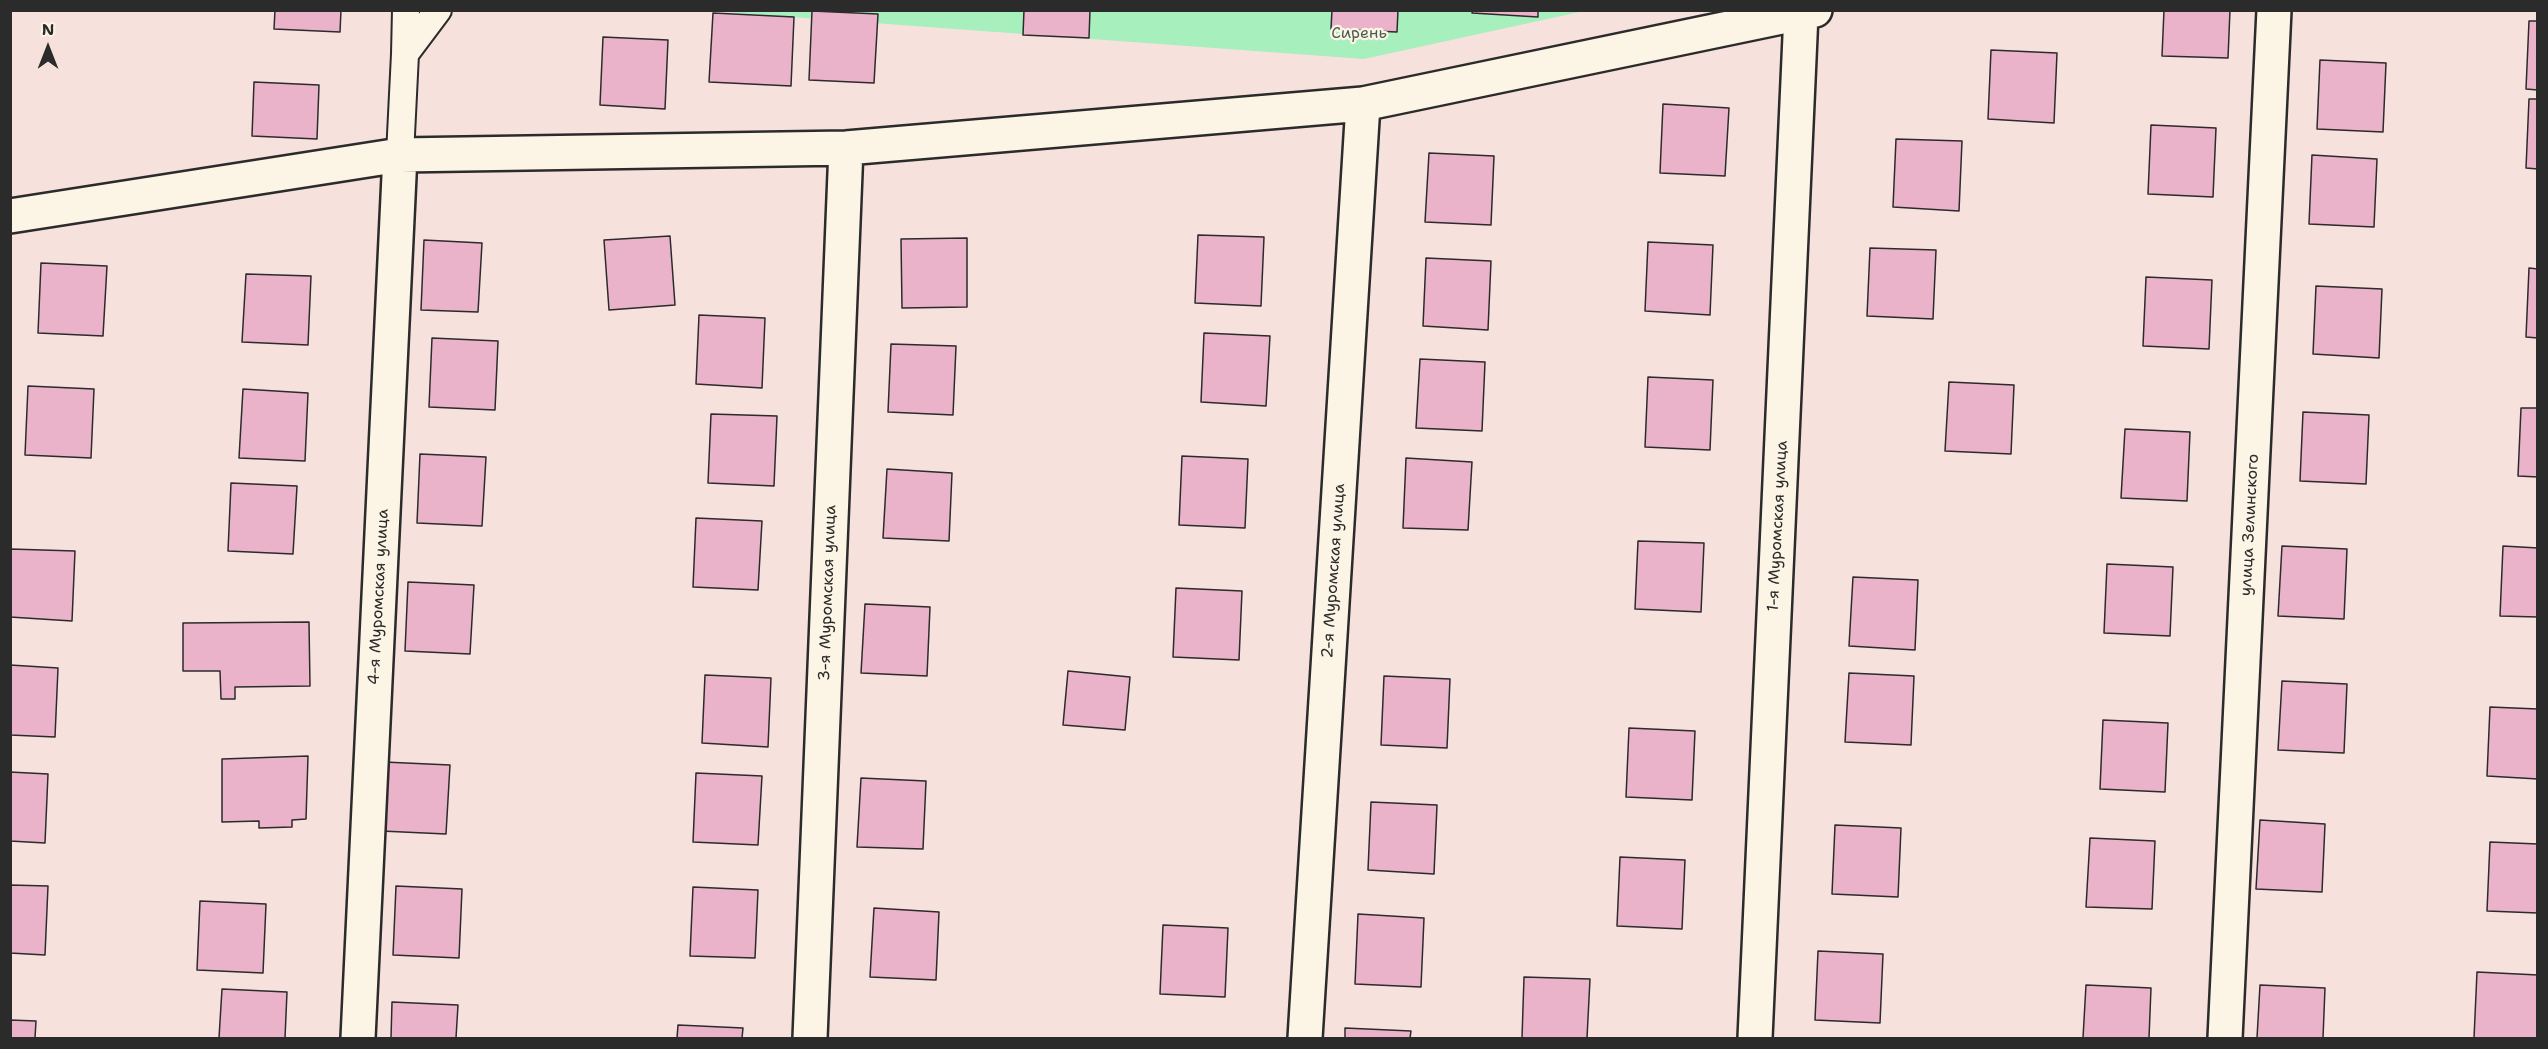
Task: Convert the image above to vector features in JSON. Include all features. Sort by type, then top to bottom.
[{"type":"street","name":"улица Зелинского","points":[[2225,1038],[2274,10]]},
{"type":"street","points":[[10,216],[400,155],[846,148],[1363,104],[1808,12]]},
{"type":"street","name":"1-я Муромская улица","points":[[1755,1038],[1808,12]]},
{"type":"street","name":"2-я Муромская улица","points":[[1305,1038],[1363,104]]},
{"type":"street","name":"3-я Муромская улица","points":[[810,1038],[846,148]]},
{"type":"street","name":"4-я Муромская улица","points":[[358,1038],[400,155]]},
{"type":"lane","points":[[400,155],[406,10]]},
{"type":"lane","points":[[405,54],[438,10]]},
{"type":"green space","name":"Сирень","points":[[710,11],[1584,11],[1364,59]]},
{"type":"building","points":[[275,10],[341,10],[340,32],[274,29]]},
{"type":"building","points":[[1024,10],[1090,10],[1089,38],[1023,35]]},
{"type":"building","points":[[1332,10],[1398,10],[1397,32],[1331,29]]},
{"type":"building","points":[[1473,10],[1538,10],[1538,17],[1472,13]]},
{"type":"building","points":[[2164,10],[2230,10],[2228,58],[2162,56]]},
{"type":"building","points":[[812,11],[878,14],[874,83],[809,80]]},
{"type":"building","points":[[713,13],[794,17],[791,86],[709,82]]},
{"type":"building","points":[[2529,21],[2538,21],[2538,90],[2526,89]]},
{"type":"building","points":[[603,37],[668,40],[665,109],[600,105]]},
{"type":"building","points":[[1991,50],[2057,53],[2054,123],[1988,119]]},
{"type":"building","points":[[2320,60],[2386,63],[2383,132],[2317,129]]},
{"type":"building","points":[[254,82],[319,85],[317,139],[252,136]]},
{"type":"building","points":[[2529,99],[2538,99],[2538,169],[2526,168]]},
{"type":"building","points":[[1663,104],[1729,108],[1725,176],[1660,173]]},
{"type":"building","points":[[2151,125],[2216,128],[2213,197],[2148,194]]},
{"type":"building","points":[[1896,139],[1962,141],[1959,211],[1893,207]]},
{"type":"building","points":[[1429,153],[1494,156],[1491,225],[1425,222]]},
{"type":"building","points":[[2312,155],[2377,159],[2374,227],[2309,224]]},
{"type":"building","points":[[1198,235],[1264,237],[1261,306],[1195,303]]},
{"type":"building","points":[[670,236],[675,305],[609,310],[604,240]]},
{"type":"building","points":[[967,238],[967,307],[902,308],[901,239]]},
{"type":"building","points":[[424,240],[482,243],[478,312],[421,310]]},
{"type":"building","points":[[1648,242],[1713,245],[1710,315],[1645,311]]},
{"type":"building","points":[[1870,248],[1936,250],[1933,319],[1867,316]]},
{"type":"building","points":[[1426,258],[1491,261],[1488,330],[1423,326]]},
{"type":"building","points":[[41,263],[107,266],[103,336],[38,333]]},
{"type":"building","points":[[2529,268],[2538,269],[2538,338],[2526,337]]},
{"type":"building","points":[[246,274],[311,276],[308,345],[242,342]]},
{"type":"building","points":[[2146,277],[2212,280],[2209,349],[2143,346]]},
{"type":"building","points":[[2316,286],[2382,289],[2379,358],[2313,354]]},
{"type":"building","points":[[699,315],[765,318],[762,388],[696,384]]},
{"type":"building","points":[[1204,333],[1270,336],[1266,406],[1201,402]]},
{"type":"building","points":[[432,338],[498,341],[495,410],[429,407]]},
{"type":"building","points":[[891,344],[956,346],[953,415],[888,412]]},
{"type":"building","points":[[1420,359],[1485,362],[1482,431],[1416,428]]},
{"type":"building","points":[[1648,377],[1713,380],[1710,450],[1645,447]]},
{"type":"building","points":[[1949,382],[2014,385],[2011,454],[1945,451]]},
{"type":"building","points":[[28,386],[94,389],[91,458],[25,455]]},
{"type":"building","points":[[243,389],[308,393],[305,461],[239,458]]},
{"type":"building","points":[[2521,408],[2538,408],[2538,477],[2518,476]]},
{"type":"building","points":[[2303,412],[2369,415],[2366,484],[2300,481]]},
{"type":"building","points":[[711,414],[777,416],[774,486],[708,483]]},
{"type":"building","points":[[2125,429],[2190,432],[2187,501],[2121,498]]},
{"type":"building","points":[[420,454],[486,457],[482,526],[417,523]]},
{"type":"building","points":[[1182,456],[1248,459],[1245,528],[1179,525]]},
{"type":"building","points":[[1406,458],[1472,462],[1468,530],[1403,528]]},
{"type":"building","points":[[887,469],[952,473],[949,541],[883,538]]},
{"type":"building","points":[[231,483],[297,486],[293,554],[228,551]]},
{"type":"building","points":[[696,518],[762,521],[758,590],[693,587]]},
{"type":"building","points":[[1638,541],[1704,543],[1701,612],[1635,609]]},
{"type":"building","points":[[2282,546],[2347,549],[2344,619],[2278,616]]},
{"type":"building","points":[[2503,546],[2538,548],[2538,617],[2500,616]]},
{"type":"building","points":[[10,549],[75,551],[72,621],[10,617]]},
{"type":"building","points":[[2107,564],[2173,567],[2170,636],[2104,633]]},
{"type":"building","points":[[1853,577],[1918,580],[1915,650],[1849,646]]},
{"type":"building","points":[[408,582],[474,585],[470,654],[405,651]]},
{"type":"building","points":[[1176,588],[1242,591],[1239,660],[1173,657]]},
{"type":"building","points":[[865,604],[930,607],[927,676],[861,673]]},
{"type":"building","points":[[309,622],[310,686],[235,687],[235,699],[221,699],[220,671],[183,671],[183,623]]},
{"type":"building","points":[[10,665],[58,668],[55,737],[10,735]]},
{"type":"building","points":[[1068,671],[1130,677],[1125,730],[1063,725]]},
{"type":"building","points":[[1849,673],[1914,676],[1911,745],[1845,742]]},
{"type":"building","points":[[705,675],[771,678],[768,747],[702,743]]},
{"type":"building","points":[[1384,676],[1450,679],[1447,748],[1381,745]]},
{"type":"building","points":[[2282,681],[2347,684],[2344,753],[2278,750]]},
{"type":"building","points":[[2490,707],[2538,709],[2538,779],[2487,776]]},
{"type":"building","points":[[2103,720],[2168,723],[2165,792],[2100,789]]},
{"type":"building","points":[[1629,728],[1695,731],[1692,800],[1626,797]]},
{"type":"building","points":[[308,756],[306,819],[292,820],[292,827],[259,828],[259,821],[222,822],[222,759]]},
{"type":"building","points":[[384,762],[450,765],[446,834],[381,831]]},
{"type":"building","points":[[10,772],[48,774],[45,843],[10,841]]},
{"type":"building","points":[[696,773],[762,776],[758,845],[693,842]]},
{"type":"building","points":[[861,778],[926,781],[923,849],[857,847]]},
{"type":"building","points":[[1371,802],[1437,805],[1434,874],[1368,870]]},
{"type":"building","points":[[2260,820],[2325,824],[2322,892],[2256,889]]},
{"type":"building","points":[[1835,825],[1901,828],[1898,897],[1832,894]]},
{"type":"building","points":[[2090,838],[2155,841],[2152,909],[2086,907]]},
{"type":"building","points":[[2490,842],[2538,844],[2538,913],[2487,911]]},
{"type":"building","points":[[1620,857],[1685,860],[1682,929],[1617,926]]},
{"type":"building","points":[[10,885],[48,886],[45,955],[10,953]]},
{"type":"building","points":[[396,886],[462,889],[459,958],[393,955]]},
{"type":"building","points":[[693,887],[758,890],[755,958],[690,956]]},
{"type":"building","points":[[200,901],[266,904],[263,973],[197,970]]},
{"type":"building","points":[[874,908],[939,912],[936,980],[870,977]]},
{"type":"building","points":[[1358,914],[1424,918],[1421,987],[1355,984]]},
{"type":"building","points":[[1163,925],[1228,928],[1225,997],[1160,994]]},
{"type":"building","points":[[1818,951],[1883,954],[1880,1023],[1815,1020]]},
{"type":"building","points":[[2477,972],[2538,975],[2538,1038],[2474,1038]]},
{"type":"building","points":[[1524,977],[1590,979],[1587,1038],[1522,1038]]},
{"type":"building","points":[[2086,985],[2151,988],[2149,1038],[2083,1038]]},
{"type":"building","points":[[2260,985],[2325,988],[2323,1038],[2257,1038]]},
{"type":"building","points":[[222,989],[287,992],[285,1038],[219,1038]]},
{"type":"building","points":[[392,1002],[458,1005],[456,1038],[391,1038]]},
{"type":"building","points":[[10,1020],[36,1021],[35,1038],[10,1038]]},
{"type":"building","points":[[678,1025],[743,1028],[742,1038],[677,1038]]},
{"type":"building","points":[[1345,1028],[1411,1031],[1410,1038],[1345,1038]]}]
